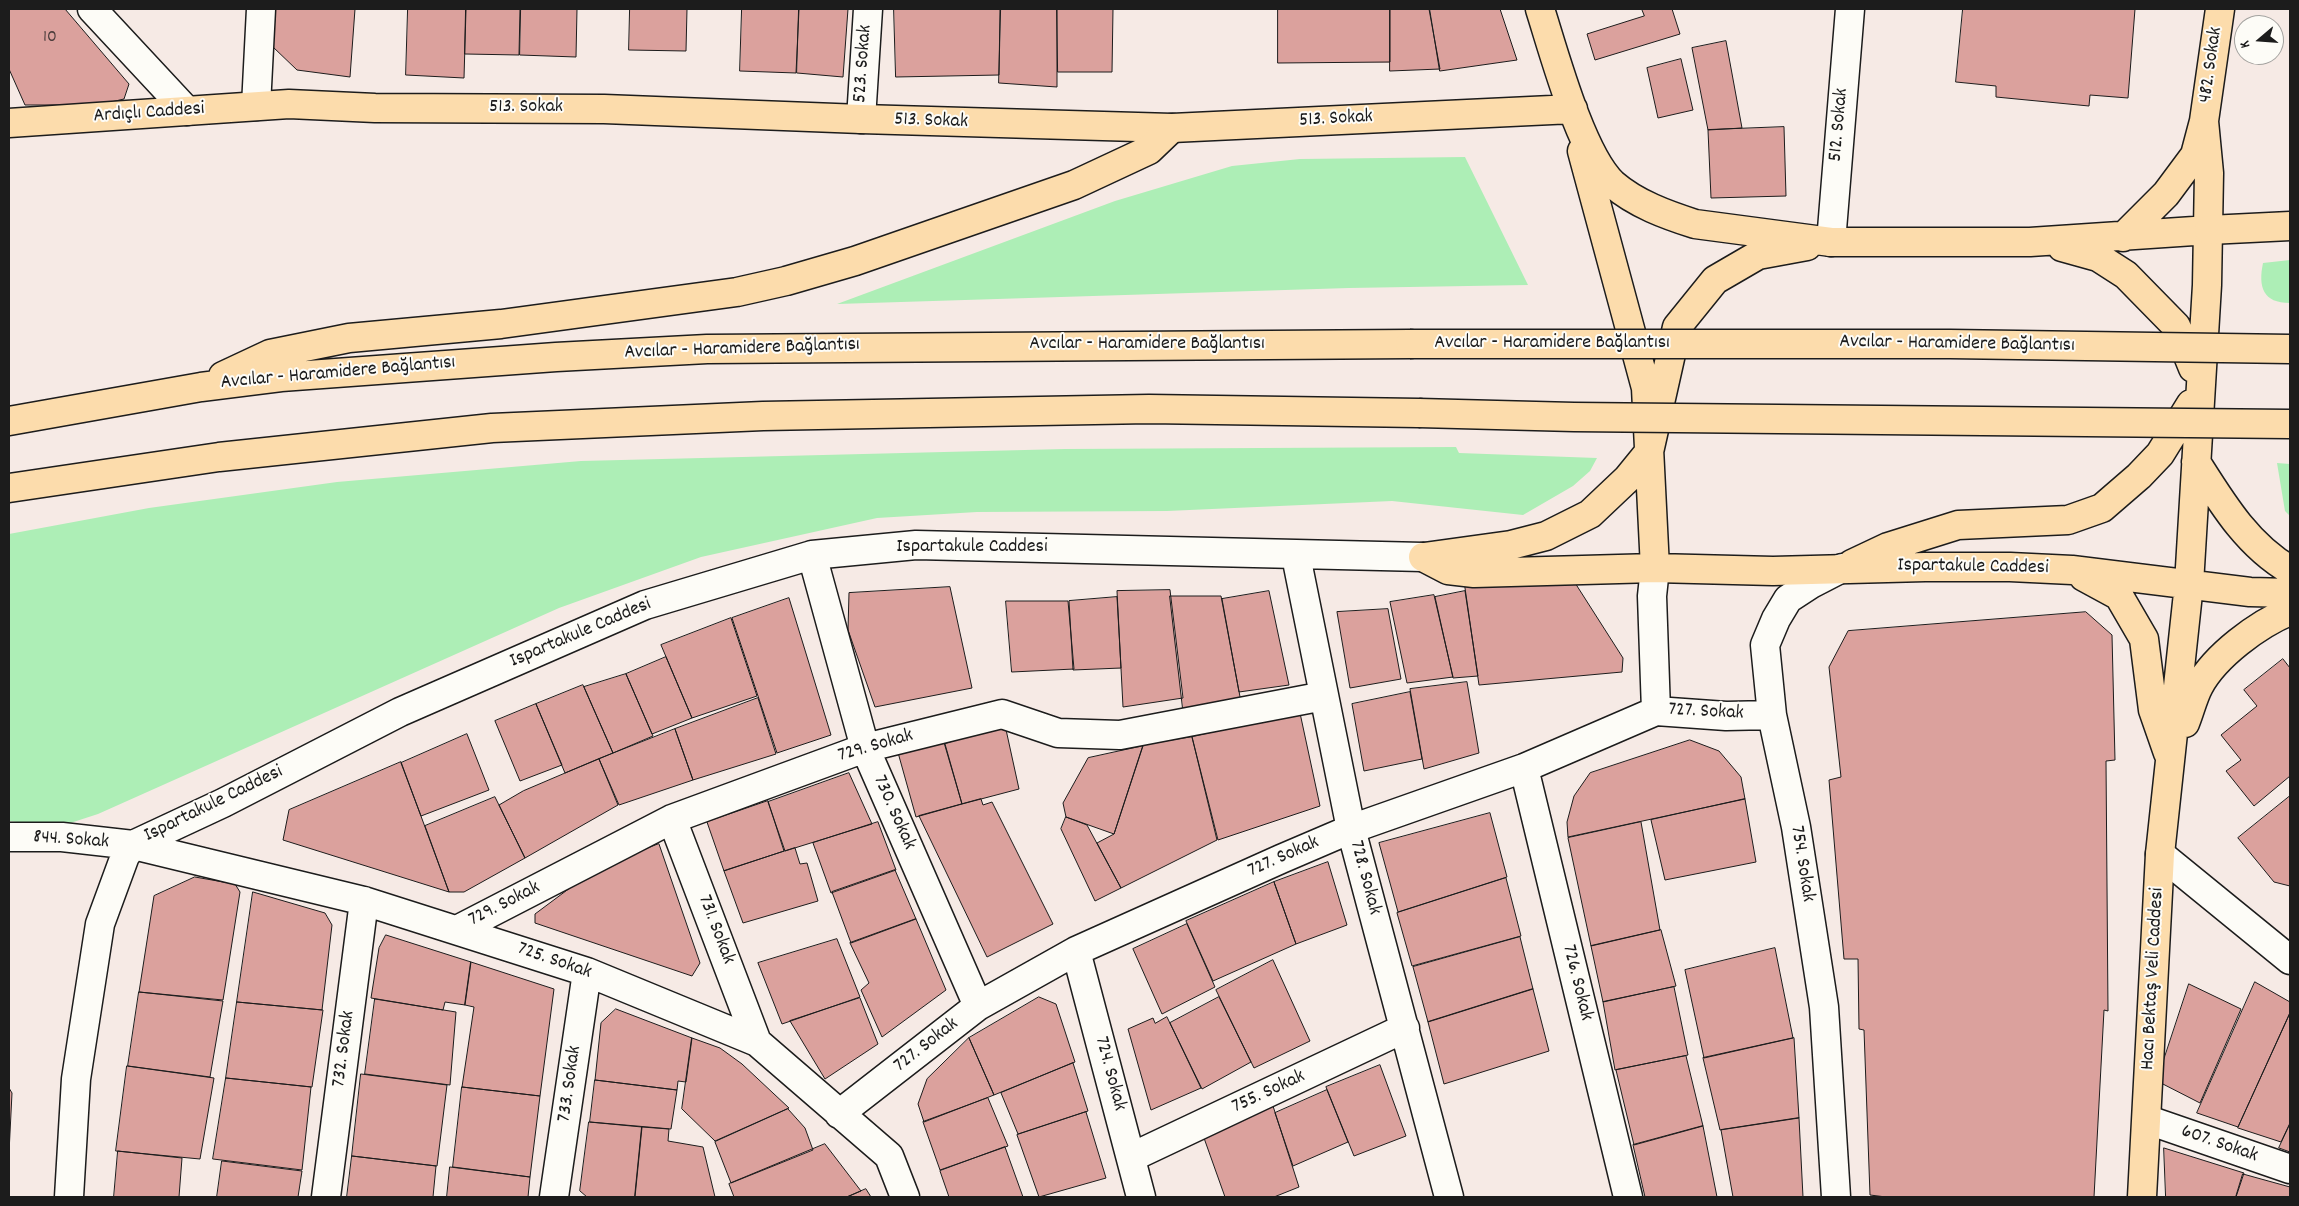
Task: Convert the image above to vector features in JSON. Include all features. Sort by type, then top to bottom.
[{"type":"main road","points":[[1540,9],[1573,109],[1598,166],[1614,184],[1654,210],[1695,224],[1831,242],[2030,242],[2290,226]]},
{"type":"main road","name":"482. Sokak","points":[[2204,121],[2220,9]]},
{"type":"main road","name":"Ardıçlı Caddesi","points":[[9,123],[289,104]]},
{"type":"main road","name":"513. Sokak","points":[[289,104],[375,108],[604,109],[1172,128],[1573,109]]},
{"type":"main road","points":[[1573,109],[1589,183],[1619,282],[1646,388],[1655,568]]},
{"type":"main road","points":[[2171,762],[2189,584],[2209,230],[2209,173],[2204,121]]},
{"type":"main road","points":[[2123,237],[2166,194],[2195,155],[2204,121]]},
{"type":"main road","points":[[201,387],[270,354],[348,338],[501,324],[728,294],[786,281],[855,261],[1074,185],[1149,150],[1172,128]]},
{"type":"main road","points":[[1423,557],[1510,545],[1546,536],[1590,514],[1627,479],[1649,452],[1677,327],[1715,280],[1758,255],[1831,242]]},
{"type":"main road","points":[[2030,242],[2066,247],[2098,257],[2126,275],[2176,326],[2200,388]]},
{"type":"main road","name":"Avcılar - Haramidere Bağlantısı","points":[[9,421],[201,387],[280,377],[374,369],[707,349],[1410,344],[1950,344],[2290,349]]},
{"type":"main road","points":[[1842,568],[1888,548],[1958,525],[2068,520],[2102,508],[2139,476],[2160,454],[2200,388]]},
{"type":"main road","points":[[9,488],[219,457],[492,428],[763,416],[1149,409],[1574,417],[2290,424]]},
{"type":"main road","points":[[2196,462],[2231,518],[2275,561],[2290,570]]},
{"type":"main road","name":"Ispartakule Caddesi","points":[[1423,557],[1448,570],[1474,573],[1655,568],[1773,571],[1842,568],[2000,567],[2072,570],[2250,592],[2290,593]]},
{"type":"main road","points":[[2072,570],[2119,596],[2144,639],[2153,710],[2171,762]]},
{"type":"main road","points":[[2171,762],[2199,686],[2232,646],[2280,615],[2290,611]]},
{"type":"main road","name":"Hacı Bektaş Veli Caddesi","points":[[2142,1197],[2148,1120],[2160,854],[2171,762]]},
{"type":"street","points":[[92,9],[187,111]]},
{"type":"street","points":[[256,106],[261,9]]},
{"type":"street","name":"523. Sokak","points":[[861,119],[868,9]]},
{"type":"street","name":"512. Sokak","points":[[1831,242],[1850,9]]},
{"type":"street","name":"Ispartakule Caddesi","points":[[69,1197],[76,1079],[100,924],[126,856],[133,845],[223,802],[400,712],[645,605],[812,556],[916,545],[1114,549],[1296,556],[1423,557]]},
{"type":"street","name":"730. Sokak","points":[[812,556],[864,748],[978,1006]]},
{"type":"street","name":"728. Sokak","points":[[1296,556],[1351,829],[1449,1197]]},
{"type":"street","points":[[1655,568],[1652,596],[1656,711]]},
{"type":"street","name":"754. Sokak","points":[[1836,1197],[1824,1007],[1796,827],[1772,715],[1765,645],[1776,619],[1788,600],[1811,584],[1842,568]]},
{"type":"street","name":"729. Sokak","points":[[457,930],[672,818],[864,748],[1002,714],[1058,733],[1120,735],[1324,696]]},
{"type":"street","name":"727. Sokak","points":[[839,1114],[978,1006],[1076,951],[1351,829],[1524,768],[1656,711],[1726,716],[1772,715]]},
{"type":"street","name":"726. Sokak","points":[[1524,768],[1628,1197]]},
{"type":"street","name":"731. Sokak","points":[[672,818],[758,1042]]},
{"type":"street","name":"844. Sokak","points":[[9,837],[62,837],[133,845]]},
{"type":"street","name":"725. Sokak","points":[[133,845],[364,901],[457,930],[587,972],[758,1042],[888,1156],[905,1197]]},
{"type":"street","points":[[2160,854],[2290,960]]},
{"type":"street","name":"732. Sokak","points":[[326,1197],[364,901]]},
{"type":"street","name":"724. Sokak","points":[[1076,951],[1132,1157],[1141,1197]]},
{"type":"street","name":"733. Sokak","points":[[554,1197],[587,972]]},
{"type":"street","name":"755. Sokak","points":[[1132,1157],[1405,1028]]},
{"type":"street","name":"607. Sokak","points":[[2148,1120],[2290,1169]]},
{"type":"green space","points":[[1465,157],[1528,285],[1349,288],[837,304],[1115,201],[1232,166],[1300,159]]},
{"type":"green space","points":[[2290,260],[2290,303],[2274,300],[2268,297],[2262,286],[2263,263]]},
{"type":"green space","points":[[1456,447],[1459,453],[1597,458],[1590,471],[1573,486],[1523,515],[1392,501],[1167,511],[977,512],[877,518],[701,557],[559,608],[98,814],[58,827],[9,821],[9,534],[149,508],[337,482],[581,461],[1065,449]]},
{"type":"green space","points":[[2277,463],[2290,464],[2290,516],[2285,511]]},
{"type":"building","points":[[9,9],[65,9],[129,84],[124,99],[98,105],[25,105],[9,69]]},
{"type":"building","points":[[276,9],[355,9],[350,77],[297,70],[273,47]]},
{"type":"building","points":[[408,9],[466,9],[464,78],[406,75]]},
{"type":"building","points":[[466,9],[520,9],[519,55],[465,54]]},
{"type":"building","points":[[521,9],[577,9],[576,57],[520,55]]},
{"type":"building","points":[[630,9],[687,9],[686,51],[629,50]]},
{"type":"building","points":[[742,9],[799,9],[796,73],[740,71]]},
{"type":"building","points":[[799,9],[848,9],[843,77],[797,73]]},
{"type":"building","points":[[894,9],[1000,9],[999,75],[896,77]]},
{"type":"building","points":[[1001,9],[1057,9],[1057,87],[999,83]]},
{"type":"building","points":[[1057,9],[1113,9],[1112,72],[1058,72]]},
{"type":"building","points":[[1278,9],[1390,9],[1390,62],[1278,63]]},
{"type":"building","points":[[1390,9],[1429,9],[1440,69],[1390,71]]},
{"type":"building","points":[[1430,9],[1500,9],[1517,60],[1440,71]]},
{"type":"building","points":[[1642,9],[1672,9],[1680,34],[1595,60],[1587,34],[1644,16]]},
{"type":"building","points":[[1963,9],[2135,9],[2128,98],[2090,95],[2089,106],[1996,97],[1996,86],[1956,82]]},
{"type":"building","points":[[1726,41],[1742,128],[1708,130],[1692,48]]},
{"type":"building","points":[[1681,59],[1693,110],[1658,118],[1647,68]]},
{"type":"building","points":[[1784,127],[1786,196],[1711,198],[1708,130]]},
{"type":"building","points":[[1570,575],[1623,658],[1622,672],[1479,685],[1464,581]]},
{"type":"building","points":[[950,587],[972,688],[875,707],[848,630],[849,593]]},
{"type":"building","points":[[1170,590],[1183,698],[1123,707],[1117,591]]},
{"type":"building","points":[[1269,591],[1289,685],[1239,692],[1222,599]]},
{"type":"building","points":[[1465,591],[1478,676],[1453,678],[1435,597]]},
{"type":"building","points":[[1434,595],[1453,677],[1407,683],[1390,602]]},
{"type":"building","points":[[1170,596],[1221,596],[1241,702],[1183,709]]},
{"type":"building","points":[[1117,597],[1121,668],[1073,670],[1069,601]]},
{"type":"building","points":[[789,598],[831,735],[777,753],[732,618]]},
{"type":"building","points":[[1006,601],[1068,601],[1074,669],[1012,672]]},
{"type":"building","points":[[1388,609],[1401,679],[1350,688],[1337,612]]},
{"type":"building","points":[[2086,612],[2112,635],[2115,760],[2106,761],[2108,1011],[2104,1010],[2094,1197],[1886,1197],[1870,1195],[1864,1030],[1859,1029],[1858,959],[1844,959],[1829,780],[1841,777],[1829,667],[1848,631]]},
{"type":"building","points":[[731,618],[757,696],[692,718],[661,645]]},
{"type":"building","points":[[666,657],[692,718],[652,734],[626,674]]},
{"type":"building","points":[[2283,659],[2290,668],[2290,776],[2254,806],[2226,771],[2241,760],[2221,735],[2257,706],[2244,690]]},
{"type":"building","points":[[626,674],[653,736],[613,753],[584,687]]},
{"type":"building","points":[[1467,682],[1479,753],[1424,769],[1410,689]]},
{"type":"building","points":[[583,685],[613,753],[565,773],[536,704]]},
{"type":"building","points":[[1410,692],[1422,759],[1364,771],[1352,704]]},
{"type":"building","points":[[758,698],[776,754],[693,780],[675,729]]},
{"type":"building","points":[[536,704],[562,765],[520,781],[495,721]]},
{"type":"building","points":[[1300,713],[1320,806],[1218,840],[1192,737]]},
{"type":"building","points":[[1005,725],[1019,789],[962,804],[945,744]]},
{"type":"building","points":[[675,729],[693,780],[619,805],[599,759]]},
{"type":"building","points":[[467,734],[489,790],[421,816],[401,763]]},
{"type":"building","points":[[1192,737],[1217,840],[1121,888],[1097,843],[1114,834],[1143,745]]},
{"type":"building","points":[[943,739],[962,804],[916,817],[897,749]]},
{"type":"building","points":[[1690,740],[1719,751],[1741,777],[1745,799],[1568,837],[1567,822],[1574,796],[1590,773]]},
{"type":"building","points":[[1143,746],[1114,834],[1066,817],[1063,803],[1088,758]]},
{"type":"building","points":[[599,759],[618,805],[525,858],[499,805],[523,791]]},
{"type":"building","points":[[401,762],[449,892],[283,840],[289,810]]},
{"type":"building","points":[[849,773],[872,824],[785,851],[768,802]]},
{"type":"building","points":[[2290,796],[2290,886],[2274,882],[2238,838]]},
{"type":"building","points":[[495,797],[525,858],[464,892],[449,892],[425,826]]},
{"type":"building","points":[[981,799],[983,805],[992,802],[1053,924],[987,957],[919,816]]},
{"type":"building","points":[[1745,799],[1756,862],[1665,880],[1651,820]]},
{"type":"building","points":[[768,801],[784,851],[724,871],[707,822]]},
{"type":"building","points":[[1490,813],[1507,877],[1398,912],[1379,843]]},
{"type":"building","points":[[1066,817],[1087,825],[1121,888],[1095,901],[1061,829]]},
{"type":"building","points":[[878,822],[896,870],[831,893],[813,843]]},
{"type":"building","points":[[1641,822],[1660,930],[1591,946],[1568,838]]},
{"type":"building","points":[[659,844],[700,963],[692,976],[535,923],[535,914],[598,867]]},
{"type":"building","points":[[795,848],[800,864],[807,863],[818,901],[743,923],[724,871]]},
{"type":"building","points":[[1328,862],[1347,925],[1296,944],[1274,882]]},
{"type":"building","points":[[895,870],[916,919],[851,943],[832,892]]},
{"type":"building","points":[[195,877],[235,884],[240,892],[223,1000],[139,992],[154,896]]},
{"type":"building","points":[[1506,878],[1521,936],[1412,966],[1397,913]]},
{"type":"building","points":[[1274,882],[1296,944],[1213,981],[1186,921]]},
{"type":"building","points":[[253,892],[325,913],[332,925],[322,1010],[237,1002]]},
{"type":"building","points":[[916,919],[946,990],[882,1037],[861,990],[869,983],[850,943]]},
{"type":"building","points":[[1187,924],[1215,987],[1162,1014],[1133,949]]},
{"type":"building","points":[[1661,930],[1676,986],[1603,1002],[1591,946]]},
{"type":"building","points":[[386,935],[471,962],[465,1005],[445,1002],[443,1010],[371,998],[379,948]]},
{"type":"building","points":[[1520,937],[1533,989],[1428,1022],[1413,967]]},
{"type":"building","points":[[837,939],[860,997],[782,1024],[758,963]]},
{"type":"building","points":[[1775,948],[1793,1038],[1704,1058],[1685,970]]},
{"type":"building","points":[[1273,960],[1310,1041],[1254,1068],[1216,990]]},
{"type":"building","points":[[471,962],[554,989],[540,1096],[462,1087],[474,1007],[465,1005]]},
{"type":"building","points":[[2255,982],[2290,1002],[2290,1013],[2238,1127],[2197,1113]]},
{"type":"building","points":[[2189,984],[2241,1009],[2200,1103],[2157,1081]]},
{"type":"building","points":[[1674,987],[1688,1055],[1615,1070],[1603,1002]]},
{"type":"building","points":[[1533,989],[1549,1051],[1444,1084],[1428,1022]]},
{"type":"building","points":[[139,992],[223,1001],[210,1077],[128,1066]]},
{"type":"building","points":[[1039,997],[1056,1004],[1075,1062],[994,1095],[969,1038]]},
{"type":"building","points":[[1219,997],[1251,1062],[1202,1089],[1170,1023]]},
{"type":"building","points":[[860,998],[878,1044],[825,1079],[790,1021]]},
{"type":"building","points":[[375,999],[456,1012],[450,1085],[365,1074]]},
{"type":"building","points":[[237,1002],[323,1010],[312,1087],[226,1078]]},
{"type":"building","points":[[616,1009],[692,1038],[686,1082],[678,1081],[677,1090],[595,1080],[601,1023]]},
{"type":"building","points":[[2290,1013],[2290,1123],[2281,1142],[2238,1128]]},
{"type":"building","points":[[1167,1017],[1201,1088],[1151,1110],[1128,1029],[1153,1018],[1155,1023]]},
{"type":"building","points":[[692,1038],[720,1048],[742,1064],[789,1108],[715,1141],[682,1109]]},
{"type":"building","points":[[969,1038],[994,1095],[924,1122],[918,1104],[927,1079]]},
{"type":"building","points":[[1794,1038],[1799,1118],[1720,1130],[1703,1058]]},
{"type":"building","points":[[1686,1056],[1703,1126],[1634,1145],[1616,1070]]},
{"type":"building","points":[[1073,1063],[1088,1111],[1018,1134],[1001,1093]]},
{"type":"building","points":[[1380,1065],[1406,1136],[1354,1156],[1326,1087]]},
{"type":"building","points":[[127,1066],[214,1078],[200,1159],[116,1151]]},
{"type":"building","points":[[361,1074],[447,1085],[437,1166],[352,1156]]},
{"type":"building","points":[[226,1078],[311,1087],[302,1170],[213,1159]]},
{"type":"building","points":[[595,1080],[677,1090],[671,1129],[590,1122]]},
{"type":"building","points":[[462,1087],[540,1096],[530,1177],[453,1167]]},
{"type":"building","points":[[9,1088],[12,1093],[9,1153]]},
{"type":"building","points":[[1327,1090],[1348,1142],[1293,1166],[1275,1113]]},
{"type":"building","points":[[988,1098],[1008,1146],[940,1170],[923,1122]]},
{"type":"building","points":[[1273,1106],[1299,1187],[1274,1197],[1225,1197],[1204,1138]]},
{"type":"building","points":[[788,1109],[805,1128],[813,1150],[731,1183],[715,1142]]},
{"type":"building","points":[[1086,1112],[1106,1178],[1039,1197],[1017,1135]]},
{"type":"building","points":[[1799,1118],[1803,1197],[1733,1197],[1721,1130]]},
{"type":"building","points":[[589,1122],[642,1127],[635,1197],[587,1197],[580,1191]]},
{"type":"building","points":[[2290,1124],[2290,1152],[2279,1148]]},
{"type":"building","points":[[1703,1126],[1717,1197],[1645,1197],[1633,1145]]},
{"type":"building","points":[[642,1127],[669,1129],[668,1141],[703,1147],[715,1197],[635,1197]]},
{"type":"building","points":[[825,1144],[861,1191],[847,1197],[734,1197],[729,1184]]},
{"type":"building","points":[[1005,1147],[1023,1197],[949,1197],[940,1171]]},
{"type":"building","points":[[2164,1148],[2244,1173],[2236,1197],[2166,1197]]},
{"type":"building","points":[[118,1151],[182,1158],[179,1197],[114,1197]]},
{"type":"building","points":[[352,1156],[436,1166],[433,1197],[347,1197]]},
{"type":"building","points":[[222,1161],[302,1171],[298,1197],[217,1197]]},
{"type":"building","points":[[450,1167],[530,1177],[528,1197],[447,1197]]},
{"type":"building","points":[[2243,1174],[2290,1187],[2290,1197],[2236,1197]]},
{"type":"building","points":[[866,1189],[871,1197],[847,1197]]}]
